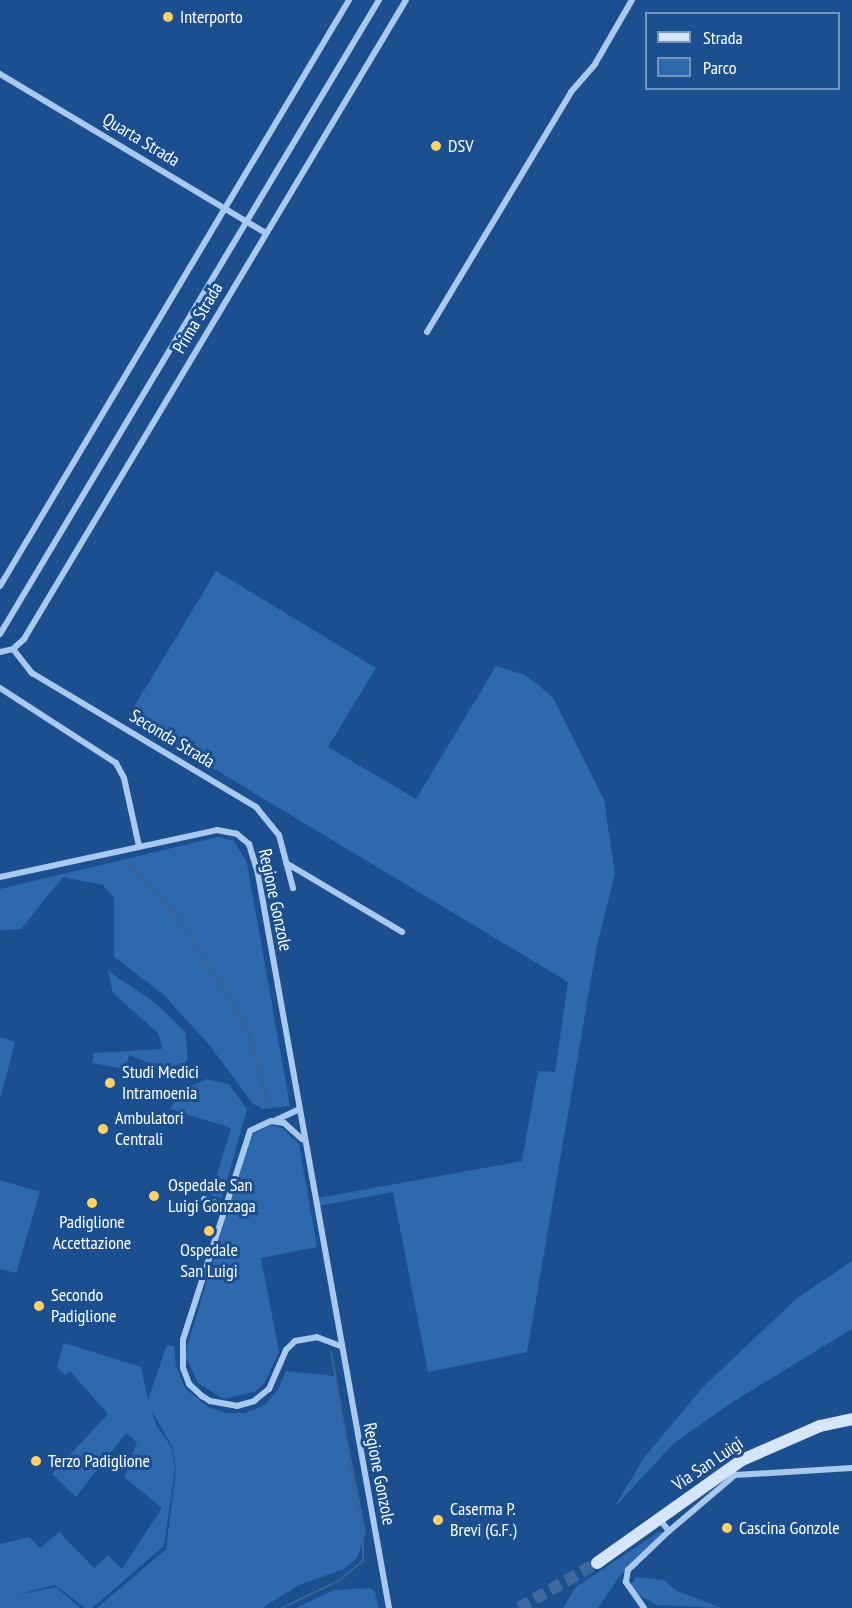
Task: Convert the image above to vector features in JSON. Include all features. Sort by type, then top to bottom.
[{"type":"street","name":"Prima Strada","points":[[0,586],[349,0]]},
{"type":"street","name":"Prima Strada","points":[[0,634],[379,0]]},
{"type":"street","name":"Prima Strada","points":[[13,649],[30,630],[406,0]]},
{"type":"street","points":[[427,332],[572,92],[595,64],[632,0]]},
{"type":"street","name":"Quarta Strada","points":[[0,74],[266,233]]},
{"type":"street","points":[[0,652],[13,649]]},
{"type":"street","name":"Seconda Strada","points":[[13,649],[32,673],[256,807],[275,826],[293,888]]},
{"type":"street","points":[[0,688],[116,763],[124,778],[139,846]]},
{"type":"street","name":"Regione Gonzole","points":[[0,877],[139,846],[227,830],[249,844],[258,874],[303,1139],[389,1608]]},
{"type":"street","points":[[286,863],[402,932]]},
{"type":"street","points":[[298,1110],[250,1131],[183,1340],[183,1368],[194,1390],[210,1401],[246,1404],[269,1389],[283,1355],[295,1341],[317,1337],[340,1346]]},
{"type":"street","points":[[271,1121],[284,1124],[303,1139]]},
{"type":"street","points":[[204,1199],[226,1206]]},
{"type":"street","name":"Via San Luigi","points":[[597,1563],[742,1460],[820,1426],[848,1422]]},
{"type":"street","points":[[644,1608],[626,1582],[628,1570],[735,1475],[852,1468]]},
{"type":"street","points":[[660,1520],[669,1532]]},
{"type":"green space","points":[[216,571],[376,668],[328,747],[416,799],[496,666],[525,675],[553,697],[604,800],[615,874],[597,945],[527,1352],[428,1372],[393,1192],[318,1206],[318,1198],[522,1161],[538,1071],[555,1072],[568,982],[128,717]]},
{"type":"green space","points":[[218,837],[234,841],[247,863],[290,1106],[264,1109],[253,1104],[211,1047],[164,995],[114,957],[114,898],[103,885],[63,877],[21,929],[0,930],[0,889]]},
{"type":"green space","points":[[108,971],[157,1004],[185,1032],[188,1058],[183,1068],[176,1064],[171,1072],[129,1055],[125,1069],[92,1063],[94,1053],[162,1049],[159,1034],[113,993]]},
{"type":"green space","points":[[0,1037],[15,1042],[1,1096],[0,1095]]},
{"type":"green space","points":[[207,1079],[229,1084],[247,1109],[222,1198],[211,1195],[231,1128],[170,1109],[180,1091]]},
{"type":"green space","points":[[271,1125],[282,1128],[299,1144],[317,1247],[261,1258],[279,1352],[264,1384],[255,1392],[223,1399],[198,1383],[186,1357],[187,1347],[248,1143],[253,1134]]},
{"type":"green space","points":[[0,1180],[40,1192],[16,1273],[0,1269]]},
{"type":"green space","points":[[852,1261],[852,1329],[734,1401],[674,1443],[614,1508],[643,1459],[703,1387],[796,1299]]},
{"type":"green space","points":[[64,1343],[141,1367],[148,1400],[167,1345],[174,1346],[176,1366],[185,1388],[208,1407],[226,1413],[245,1413],[265,1405],[278,1389],[286,1371],[335,1376],[366,1533],[357,1558],[344,1569],[299,1585],[262,1608],[97,1608],[166,1549],[176,1469],[173,1448],[151,1409],[156,1425],[172,1448],[175,1469],[164,1546],[92,1608],[85,1608],[55,1585],[16,1595],[56,1587],[80,1608],[0,1608],[0,1544],[29,1537],[40,1548],[59,1532],[94,1568],[108,1555],[122,1569],[162,1508],[124,1477],[137,1442],[126,1433],[76,1497],[52,1474],[108,1414],[70,1371],[65,1375],[57,1367]]},
{"type":"green space","points":[[660,1531],[663,1534],[619,1577],[598,1608],[563,1608],[576,1587]]},
{"type":"green space","points":[[636,1577],[664,1580],[675,1590],[721,1608],[657,1605],[628,1589]]},
{"type":"green space","points":[[369,1588],[375,1591],[378,1608],[296,1608],[334,1590]]},
{"type":"waterway","points":[[126,861],[179,919],[233,1003],[249,1035],[268,1102]]},
{"type":"waterway","points":[[282,1608],[340,1580],[363,1561],[363,1535],[331,1352]]},
{"type":"tunnel","points":[[519,1608],[597,1563]]},
{"type":"place","name":"Interporto","points":[[168,17]]},
{"type":"place","name":"DSV","points":[[436,146]]},
{"type":"place","name":"Studi Medici Intramoenia","points":[[110,1083]]},
{"type":"place","name":"Ambulatori Centrali","points":[[103,1129]]},
{"type":"place","name":"Ospedale San Luigi Gonzaga","points":[[154,1196]]},
{"type":"place","name":"Padiglione Accettazione","points":[[92,1203]]},
{"type":"place","name":"Ospedale San Luigi","points":[[209,1231]]},
{"type":"place","name":"Secondo Padiglione","points":[[39,1306]]},
{"type":"place","name":"Terzo Padiglione","points":[[36,1461]]},
{"type":"place","name":"Caserma P. Brevi (G.F.)","points":[[438,1520]]},
{"type":"place","name":"Cascina Gonzole","points":[[727,1528]]}]
